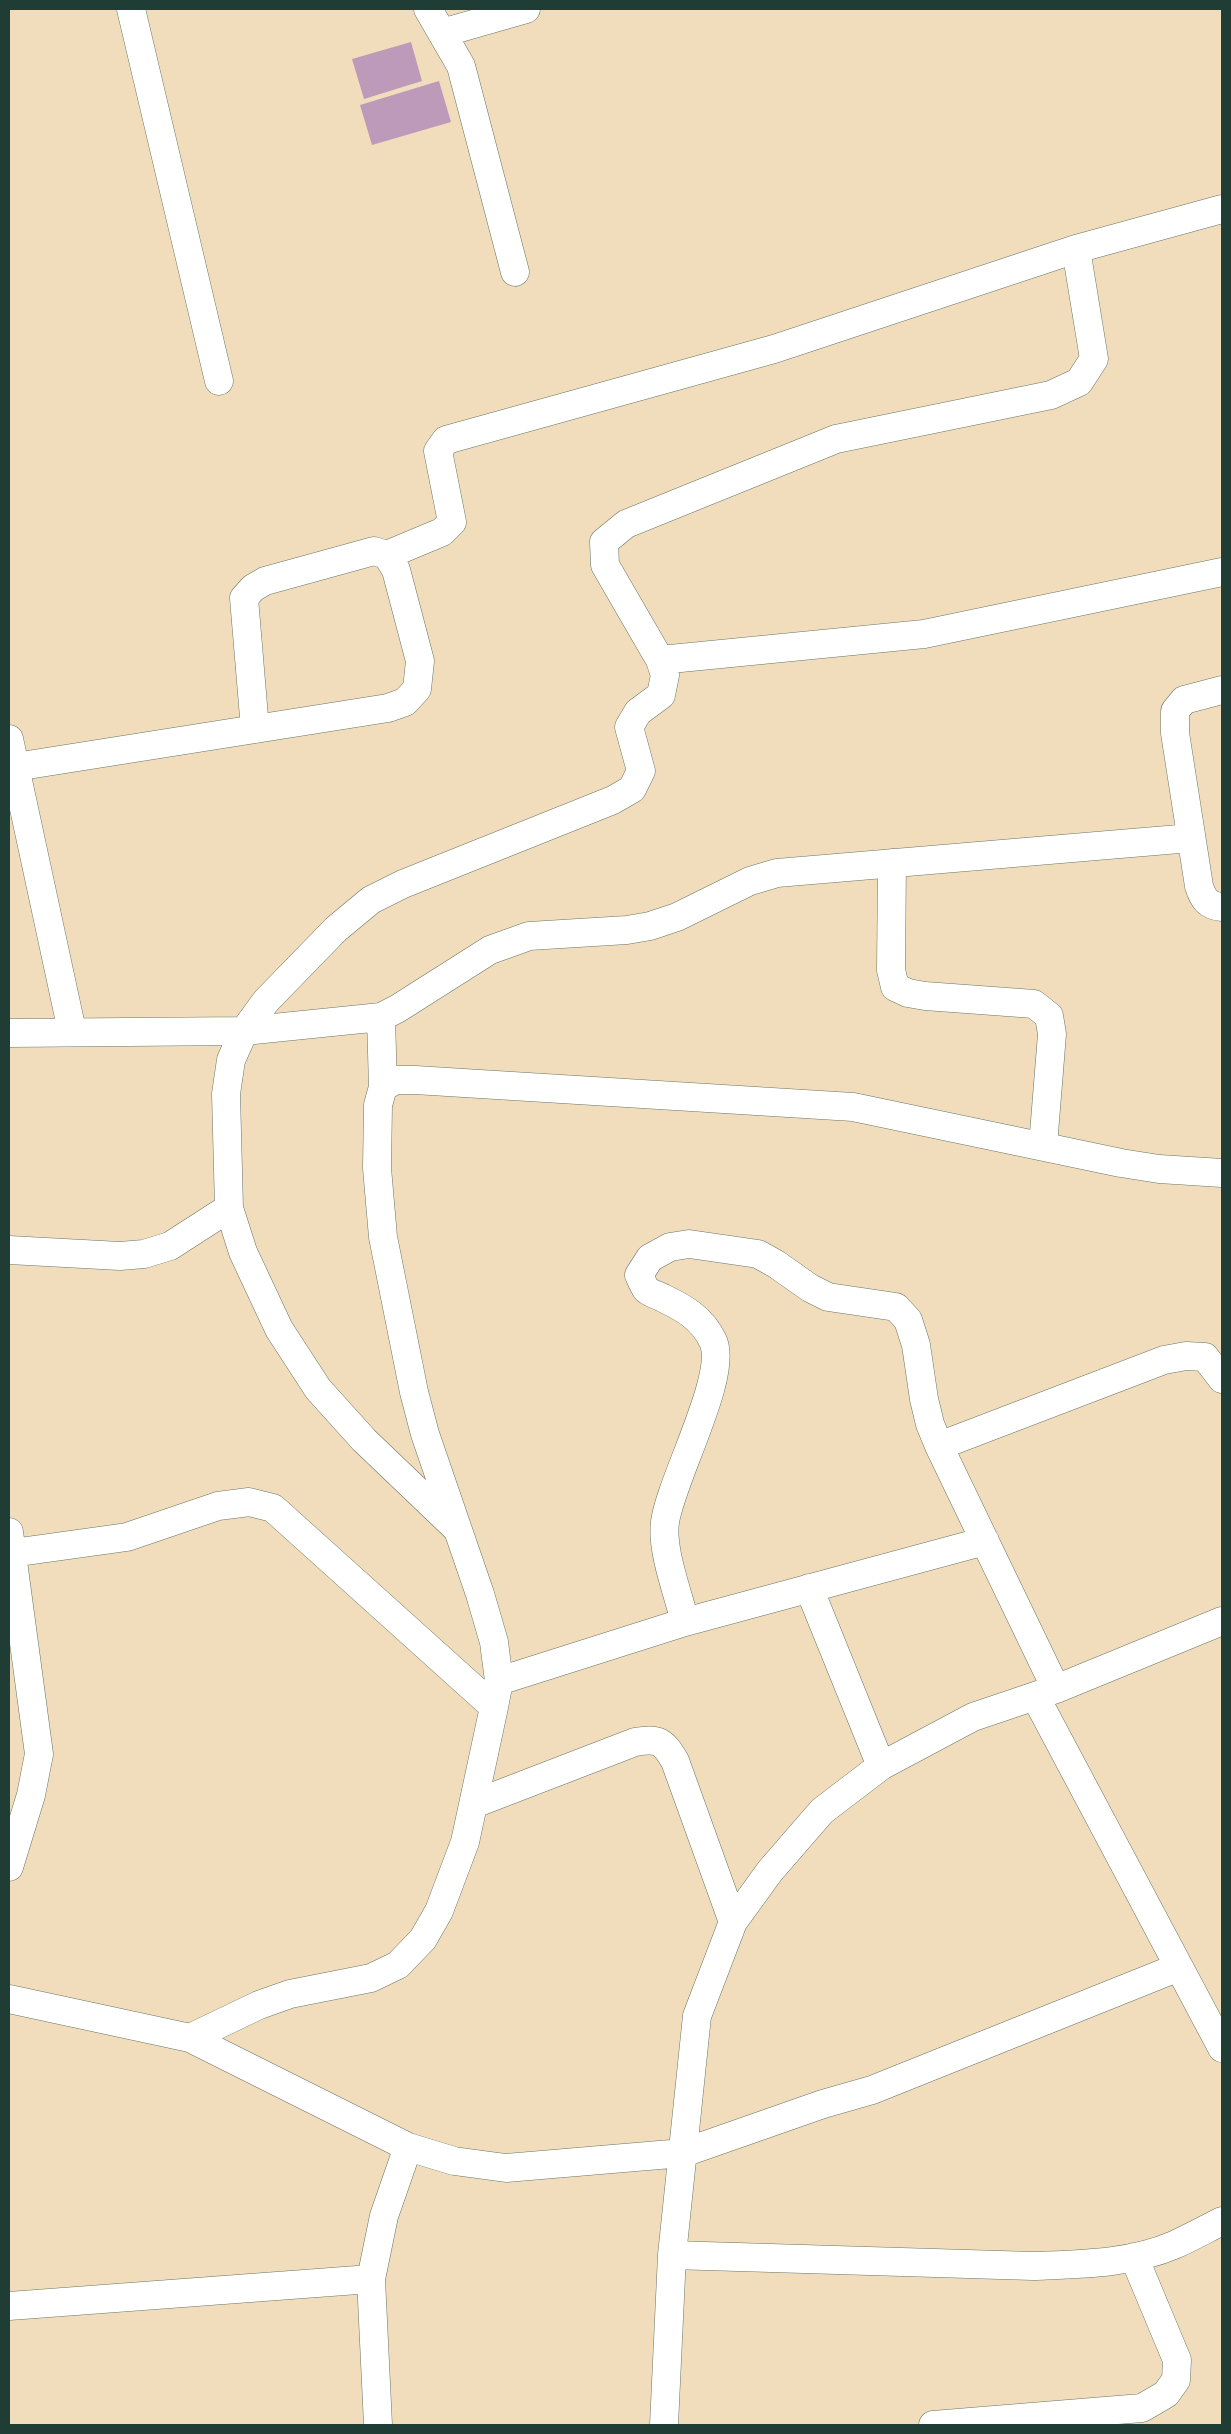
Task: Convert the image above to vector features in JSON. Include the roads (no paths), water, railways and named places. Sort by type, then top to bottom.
[{"type":"street","points":[[130,9],[219,381]]},
{"type":"street","points":[[428,9],[461,66],[515,272]]},
{"type":"street","points":[[442,33],[526,9]]},
{"type":"street","points":[[255,728],[244,598],[253,588],[265,581],[374,551],[387,555],[442,532],[452,522],[438,452],[446,440],[774,349],[1076,249],[1222,209]]},
{"type":"street","points":[[459,1531],[364,1440],[318,1390],[279,1329],[243,1252],[229,1208],[226,1094],[231,1060],[244,1031],[266,1001],[336,929],[371,900],[403,884],[613,800],[632,789],[642,771],[629,727],[638,712],[661,695],[665,675],[660,660],[605,565],[604,542],[626,524],[836,439],[1051,395],[1079,382],[1094,359],[1076,249]]},
{"type":"street","points":[[16,767],[388,708],[405,702],[417,689],[420,661],[396,570],[387,555]]},
{"type":"street","points":[[660,660],[924,634],[1222,572]]},
{"type":"street","points":[[1222,690],[1184,700],[1175,711],[1175,733],[1191,838],[1203,898],[1214,906],[1222,907]]},
{"type":"street","points":[[9,739],[72,1031]]},
{"type":"street","points":[[9,1033],[244,1031],[381,1017],[397,1009],[490,950],[529,936],[627,930],[650,926],[677,917],[750,881],[777,874],[1191,838]]},
{"type":"street","points":[[892,863],[891,970],[895,986],[908,993],[925,996],[1034,1004],[1049,1016],[1052,1034],[1043,1146]]},
{"type":"street","points":[[190,2038],[238,2014],[290,1994],[371,1978],[398,1965],[423,1939],[439,1910],[465,1842],[499,1681],[494,1642],[459,1531],[425,1434],[416,1401],[383,1237],[377,1159],[378,1105],[383,1088],[381,1017]]},
{"type":"street","points":[[383,1088],[396,1080],[415,1080],[853,1107],[1159,1169],[1222,1173]]},
{"type":"street","points":[[9,1250],[120,1256],[144,1254],[170,1246],[229,1208]]},
{"type":"street","points":[[685,1622],[664,1541],[665,1522],[675,1482],[715,1377],[717,1356],[714,1342],[703,1325],[690,1311],[646,1290],[639,1275],[650,1258],[670,1247],[689,1244],[758,1254],[810,1288],[828,1297],[896,1308],[908,1320],[916,1345],[930,1424],[985,1541],[1046,1692],[1179,1967],[1222,2048]]},
{"type":"street","points":[[939,1446],[1164,1360],[1186,1356],[1205,1357],[1222,1379]]},
{"type":"street","points":[[9,1866],[31,1795],[39,1754],[10,1543],[127,1537],[218,1506],[249,1502],[273,1508],[494,1707]]},
{"type":"street","points":[[499,1681],[685,1622],[985,1541]]},
{"type":"street","points":[[809,1588],[881,1766]]},
{"type":"street","points":[[664,2425],[672,2255],[697,2016],[733,1922],[770,1871],[822,1811],[881,1766],[973,1718],[1046,1692],[1222,1621]]},
{"type":"street","points":[[474,1804],[635,1742],[653,1739],[666,1746],[675,1761],[733,1922]]},
{"type":"street","points":[[9,1999],[190,2038],[408,2147],[454,2160],[506,2168],[683,2153],[823,2104],[872,2090],[1179,1967]]},
{"type":"street","points":[[378,2425],[371,2279],[384,2216],[408,2147]]},
{"type":"street","points":[[672,2255],[1033,2266],[1087,2264],[1134,2257],[1173,2246],[1222,2221]]},
{"type":"street","points":[[933,2425],[1142,2408],[1166,2394],[1176,2380],[1177,2360],[1134,2257]]},
{"type":"street","points":[[9,2306],[371,2279]]}]
